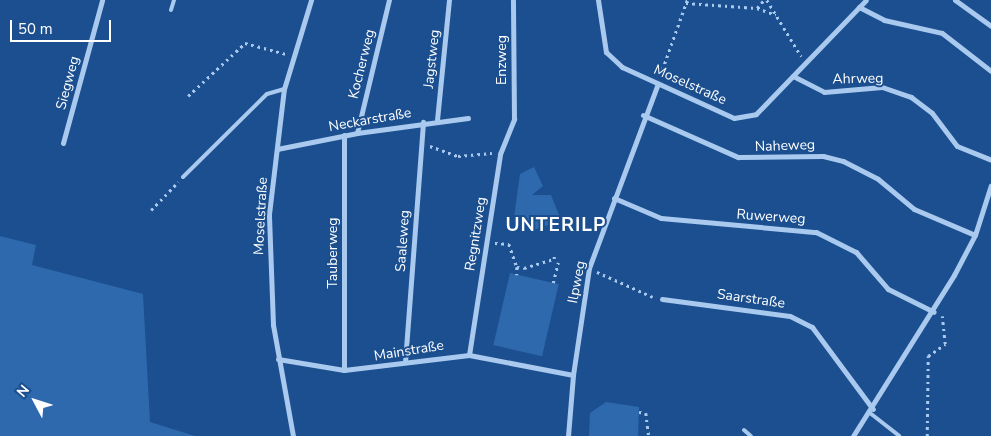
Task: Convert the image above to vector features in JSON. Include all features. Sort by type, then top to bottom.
[{"type":"street","name":"Siegweg","points":[[64,143],[102,0]]},
{"type":"street","name":"Moselstraße","points":[[293,436],[278,359],[270,273],[269,214],[284,90],[292,56],[311,0]]},
{"type":"street","name":"Kocherweg","points":[[357,133],[389,0]]},
{"type":"street","name":"Jagstweg","points":[[437,120],[449,0]]},
{"type":"street","name":"Enzweg","points":[[513,0],[514,119]]},
{"type":"street","name":"Moselstraße","points":[[598,0],[606,52],[622,67],[734,118],[756,114],[866,0]]},
{"type":"street","points":[[955,0],[991,26]]},
{"type":"street","points":[[859,7],[884,20],[928,26],[991,72]]},
{"type":"street","name":"Ahrweg","points":[[793,76],[824,92],[882,88],[910,97],[932,113],[957,146],[991,160]]},
{"type":"street","name":"Ilpweg","points":[[568,436],[572,375],[590,268],[644,115],[658,83]]},
{"type":"street","name":"Naheweg","points":[[644,115],[738,156],[823,156],[842,161],[878,179],[914,209],[975,235]]},
{"type":"street","name":"Neckarstraße","points":[[277,150],[344,135],[437,120],[468,118]]},
{"type":"street","name":"Regnitzweg","points":[[469,355],[501,152],[514,119]]},
{"type":"street","name":"Saaleweg","points":[[406,362],[423,122]]},
{"type":"street","name":"Tauberweg","points":[[344,135],[344,370]]},
{"type":"street","points":[[853,436],[940,302],[975,235],[991,185]]},
{"type":"street","name":"Ruwerweg","points":[[614,198],[661,218],[816,232],[856,252],[888,289],[934,312]]},
{"type":"street","name":"Saarstraße","points":[[662,299],[790,316],[812,327],[871,411]]},
{"type":"street","name":"Mainstraße","points":[[278,359],[344,370],[469,355],[572,375]]},
{"type":"lane","points":[[171,10],[174,0]]},
{"type":"lane","points":[[183,177],[267,94],[284,90]]},
{"type":"lane","points":[[871,411],[899,436]]},
{"type":"lane","points":[[744,430],[751,436]]},
{"type":"path","points":[[757,8],[765,0],[798,52]]},
{"type":"path","points":[[661,72],[686,2],[757,8],[776,16]]},
{"type":"path","points":[[188,96],[245,43],[292,56]]},
{"type":"path","points":[[421,143],[458,156],[501,152]]},
{"type":"path","points":[[152,210],[183,177]]},
{"type":"path","points":[[486,242],[509,244],[517,275]]},
{"type":"path","points":[[516,266],[540,265],[554,259],[554,254]]},
{"type":"path","points":[[553,283],[558,263]]},
{"type":"path","points":[[590,268],[662,299]]},
{"type":"path","points":[[927,436],[928,356],[945,344],[940,302]]},
{"type":"path","points":[[639,412],[646,414],[650,436]]},
{"type":"shaded area","points":[[534,167],[543,186],[532,195],[551,195],[559,215],[552,224],[533,230],[514,217],[520,174]]},
{"type":"shaded area","points":[[0,236],[36,245],[32,265],[143,294],[150,422],[195,436],[0,436]]},
{"type":"shaded area","points":[[510,273],[559,284],[542,356],[493,345]]},
{"type":"shaded area","points":[[606,402],[639,407],[638,436],[589,436],[590,413]]},
{"type":"district","name":"UNTERILP","points":[[556,226]]}]
